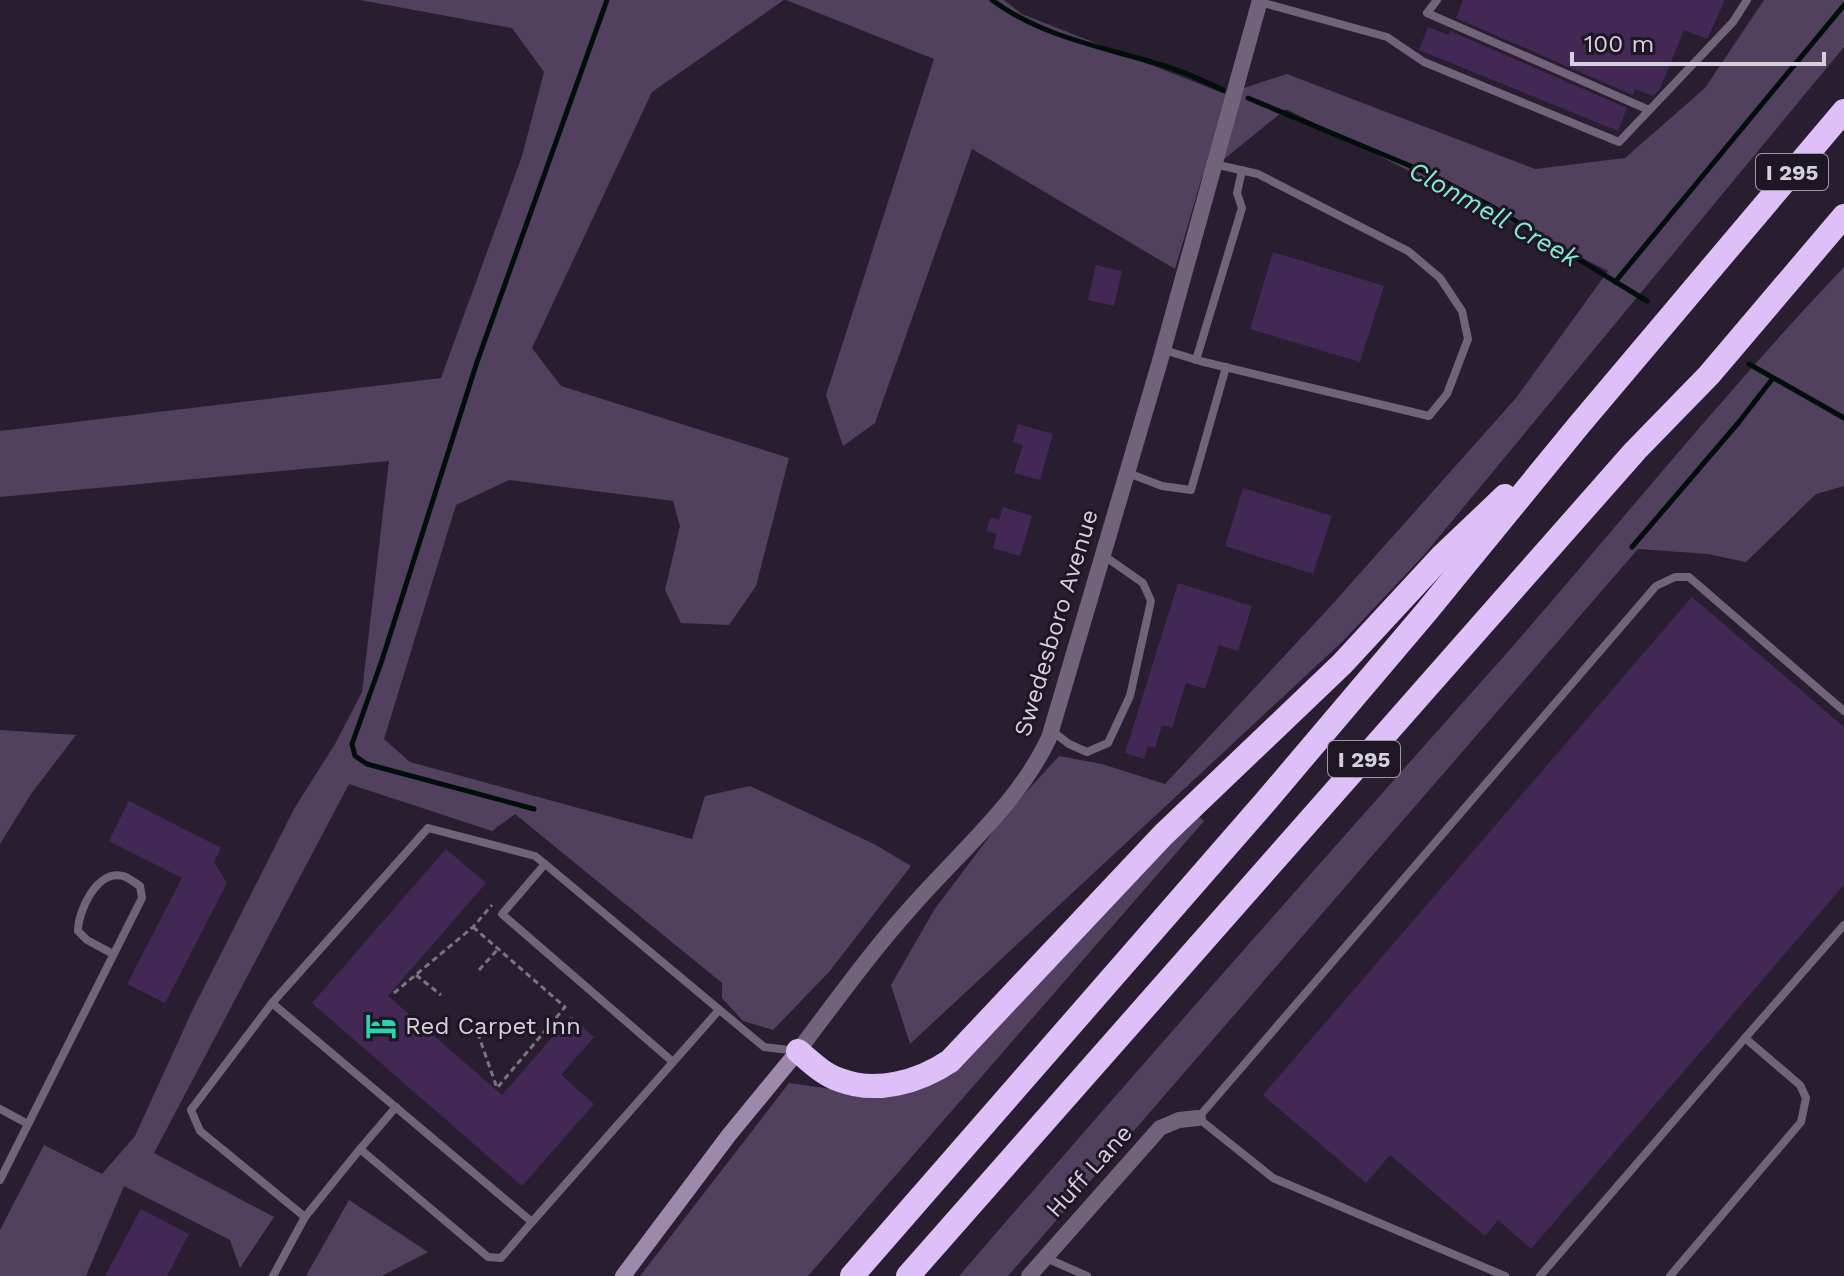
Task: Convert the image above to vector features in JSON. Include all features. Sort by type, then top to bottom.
[{"type":"highway","name":"I 295","points":[[852,1276],[1286,777],[1844,111]]},
{"type":"highway","name":"I 295","points":[[910,1276],[1635,451],[1709,375],[1844,216]]},
{"type":"highway","points":[[1789,280],[1844,231]]},
{"type":"highway","points":[[798,1051],[820,1070],[841,1081],[879,1085],[916,1079],[950,1061],[1163,835],[1342,664],[1442,556],[1579,425]]},
{"type":"main road","name":"Swedesboro Avenue","points":[[623,1276],[729,1135],[798,1051]]},
{"type":"street","name":"Swedesboro Avenue","points":[[798,1051],[908,911],[1015,794],[1034,767],[1052,731],[1164,350],[1260,1]]},
{"type":"street","name":"Huff Lane","points":[[1029,1276],[1160,1128],[1179,1120],[1198,1118]]},
{"type":"lane","points":[[1437,0],[1427,13],[1649,110]]},
{"type":"lane","points":[[1260,1],[1387,37],[1424,62],[1619,142],[1733,22],[1747,0]]},
{"type":"lane","points":[[1164,350],[1429,416],[1447,394],[1468,339],[1462,311],[1440,278],[1408,251],[1258,174],[1214,164]]},
{"type":"lane","points":[[1196,360],[1242,208],[1237,193],[1242,170]]},
{"type":"lane","points":[[1128,473],[1162,486],[1191,490],[1226,367]]},
{"type":"lane","points":[[1052,731],[1069,744],[1087,752],[1108,743],[1130,696],[1151,601],[1143,583],[1103,555]]},
{"type":"lane","points":[[1505,1276],[1273,1178],[1198,1118],[1656,586],[1675,577],[1689,577],[1844,711]]},
{"type":"lane","points":[[305,1217],[200,1131],[191,1110],[272,1003],[428,828],[535,856],[764,1047],[798,1051]]},
{"type":"lane","points":[[545,864],[502,914],[673,1062]]},
{"type":"lane","points":[[0,1180],[142,898],[140,886],[122,875],[107,878],[99,884],[78,922],[78,931],[87,940],[113,954]]},
{"type":"lane","points":[[1540,1276],[1844,925]]},
{"type":"lane","points":[[272,1003],[532,1222]]},
{"type":"lane","points":[[360,1149],[488,1257],[501,1258],[719,1010]]},
{"type":"lane","points":[[1670,1276],[1801,1122],[1806,1098],[1800,1085],[1745,1038]]},
{"type":"lane","points":[[273,1276],[305,1217],[396,1107]]},
{"type":"lane","points":[[0,1109],[28,1124]]},
{"type":"lane","points":[[1045,1258],[1087,1276]]},
{"type":"path","points":[[394,993],[473,927],[500,895]]},
{"type":"path","points":[[473,927],[565,1007],[497,1088],[477,1031]]},
{"type":"path","points":[[479,970],[498,949]]},
{"type":"path","points":[[416,975],[441,995]]},
{"type":"shaded area","points":[[360,0],[784,0],[652,92],[532,348],[561,386],[789,458],[756,586],[729,625],[681,623],[665,590],[680,526],[673,501],[509,480],[456,505],[384,739],[410,762],[692,839],[705,796],[750,786],[874,844],[911,866],[829,972],[773,1030],[743,1021],[722,998],[722,983],[515,814],[492,831],[349,784],[154,1153],[274,1217],[240,1268],[230,1240],[124,1186],[86,1276],[0,1276],[0,1230],[44,1145],[102,1174],[135,1136],[193,1009],[294,809],[335,744],[362,692],[389,461],[0,497],[0,431],[441,378],[522,156],[544,72],[512,28]]},
{"type":"shaded area","points":[[786,0],[1004,0],[1022,14],[1225,94],[1287,74],[1535,169],[1625,158],[1705,88],[1764,0],[1844,0],[1844,47],[1424,555],[1343,641],[910,1044],[891,985],[934,910],[1007,813],[1059,756],[1102,764],[1165,784],[1329,608],[1516,398],[1608,271],[1286,109],[1202,177],[1175,269],[972,149],[875,423],[843,446],[826,395],[934,59]]},
{"type":"shaded area","points":[[1844,267],[1844,486],[1816,494],[1746,562],[1708,554],[1638,549],[1008,1276],[959,1276],[1498,663],[1755,364]]},
{"type":"shaded area","points":[[0,730],[76,735],[31,794],[0,844]]},
{"type":"shaded area","points":[[1194,813],[1204,821],[808,1276],[640,1276],[789,1083],[860,1093],[930,1085]]},
{"type":"shaded area","points":[[349,1200],[428,1252],[382,1276],[306,1276]]},
{"type":"building","points":[[1463,0],[1725,0],[1707,39],[1684,30],[1660,89],[1653,96],[1635,89],[1633,95],[1456,18]]},
{"type":"building","points":[[1428,27],[1449,35],[1450,31],[1627,108],[1618,131],[1419,50]]},
{"type":"building","points":[[1273,252],[1384,286],[1360,362],[1250,329]]},
{"type":"building","points":[[1096,265],[1122,271],[1114,306],[1088,300]]},
{"type":"building","points":[[1018,424],[1053,434],[1040,480],[1014,473],[1023,445],[1013,442]]},
{"type":"building","points":[[1243,488],[1332,516],[1313,574],[1225,546]]},
{"type":"building","points":[[1003,507],[1032,516],[1020,556],[993,548],[997,534],[986,531],[991,517],[999,520]]},
{"type":"building","points":[[1178,583],[1252,606],[1238,651],[1219,645],[1205,689],[1186,683],[1172,728],[1162,725],[1155,748],[1148,746],[1144,759],[1125,753]]},
{"type":"building","points":[[1692,597],[1844,727],[1844,885],[1531,1249],[1498,1220],[1485,1236],[1390,1155],[1366,1183],[1263,1095]]},
{"type":"building","points":[[129,801],[221,848],[214,862],[227,883],[165,1003],[127,984],[182,878],[109,841]]},
{"type":"building","name":"Red Carpet Inn","points":[[446,849],[486,883],[388,996],[502,1095],[571,1016],[594,1037],[561,1075],[594,1104],[522,1186],[312,1003]]},
{"type":"building","points":[[141,1209],[189,1234],[167,1276],[105,1276]]},
{"type":"waterway","points":[[534,809],[367,764],[355,756],[352,744],[477,362],[607,0]]},
{"type":"waterway","name":"Clonmell Creek","points":[[992,0],[1055,33],[1171,68],[1223,90]]},
{"type":"waterway","points":[[1615,282],[1844,5]]},
{"type":"waterway","name":"Clonmell Creek","points":[[1248,98],[1432,175],[1491,206],[1647,301]]},
{"type":"waterway","name":"Clonmell Creek","points":[[1749,364],[1844,418]]},
{"type":"waterway","points":[[1632,547],[1773,378]]},
{"type":"place","name":"Red Carpet Inn","points":[[381,1026]]}]
